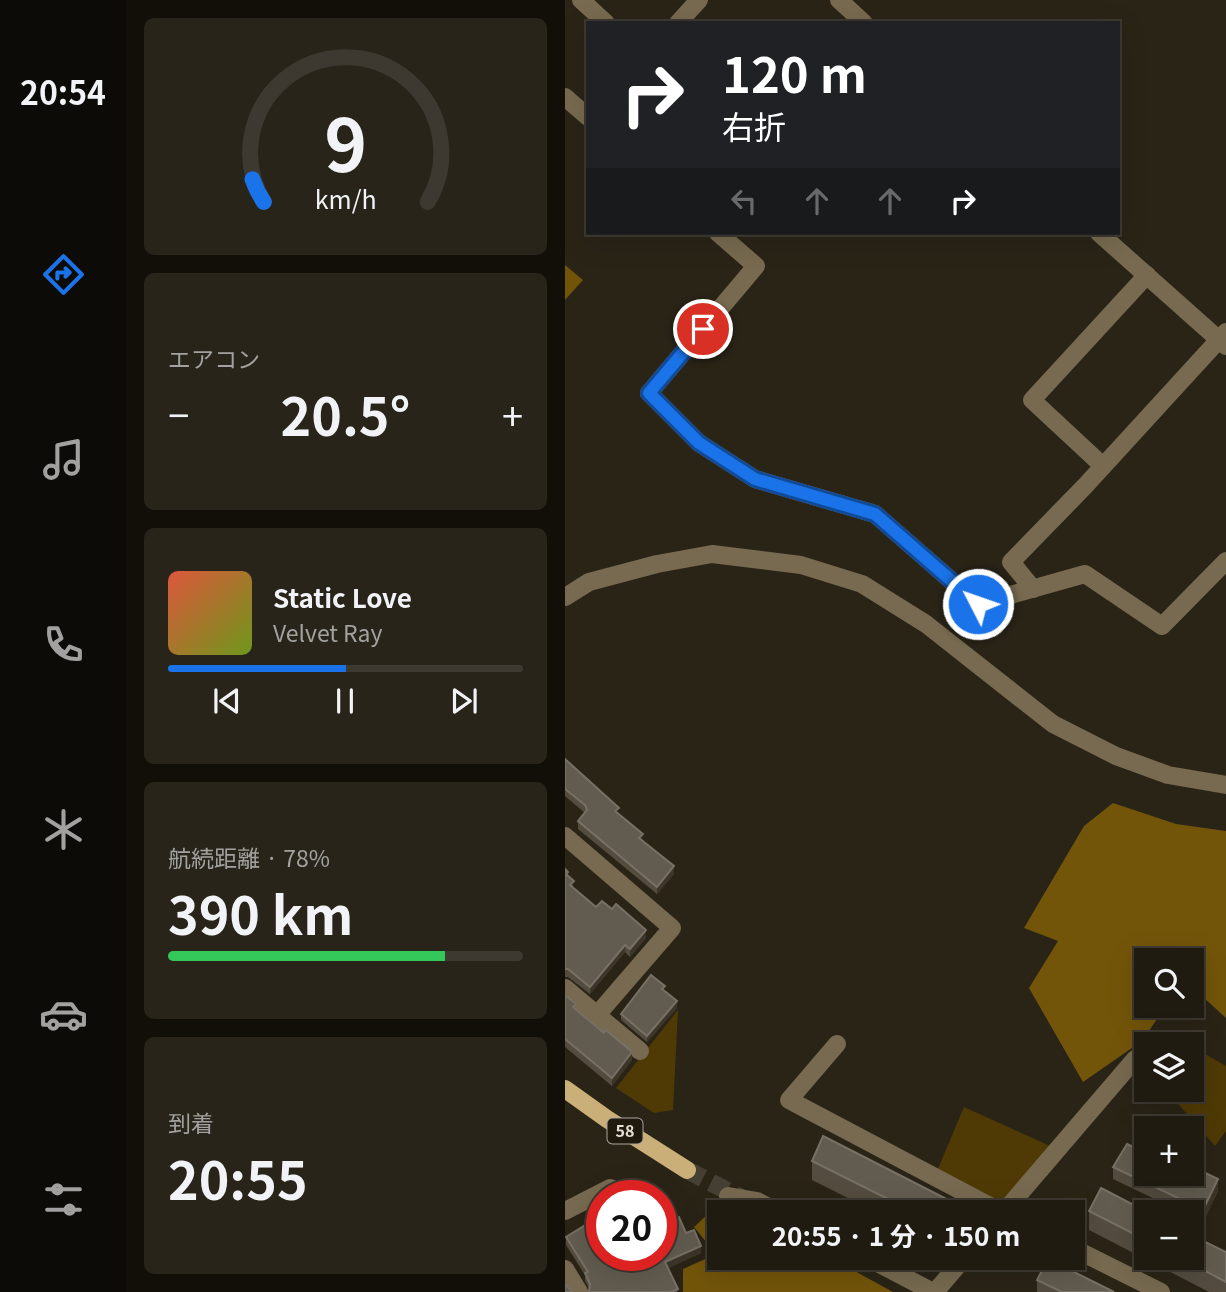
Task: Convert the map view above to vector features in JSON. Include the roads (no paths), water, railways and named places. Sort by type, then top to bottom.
[{"type":"main road","name":"58","points":[[565,1089],[687,1170]]},
{"type":"street","points":[[581,0],[604,21]]},
{"type":"street","points":[[680,21],[699,0]]},
{"type":"street","points":[[839,0],[862,21]]},
{"type":"street","points":[[565,97],[586,115]]},
{"type":"street","points":[[720,235],[756,266],[649,393],[699,443],[755,479],[875,514],[978,604],[1085,574],[1162,626],[1226,561]]},
{"type":"street","points":[[1033,589],[1011,562],[1223,339],[1101,235]]},
{"type":"street","points":[[1103,466],[1032,400],[1147,275]]},
{"type":"street","points":[[565,597],[589,582],[657,564],[712,554],[801,565],[862,584],[916,618],[1053,724],[1116,756],[1168,775],[1226,785]]},
{"type":"street","points":[[565,836],[672,928],[597,1015]]},
{"type":"street","points":[[565,988],[640,1052]]},
{"type":"street","points":[[837,1044],[789,1100],[978,1200]]},
{"type":"street","points":[[1014,1200],[1134,1060]]},
{"type":"street","points":[[728,1196],[751,1200]]},
{"type":"street","points":[[565,1211],[586,1200]]},
{"type":"street","points":[[1085,1254],[1161,1292]]},
{"type":"street","points":[[565,1269],[579,1292]]},
{"type":"street","points":[[891,1270],[934,1292],[953,1270]]},
{"type":"tunnel","points":[[687,1170],[743,1199]]}]
